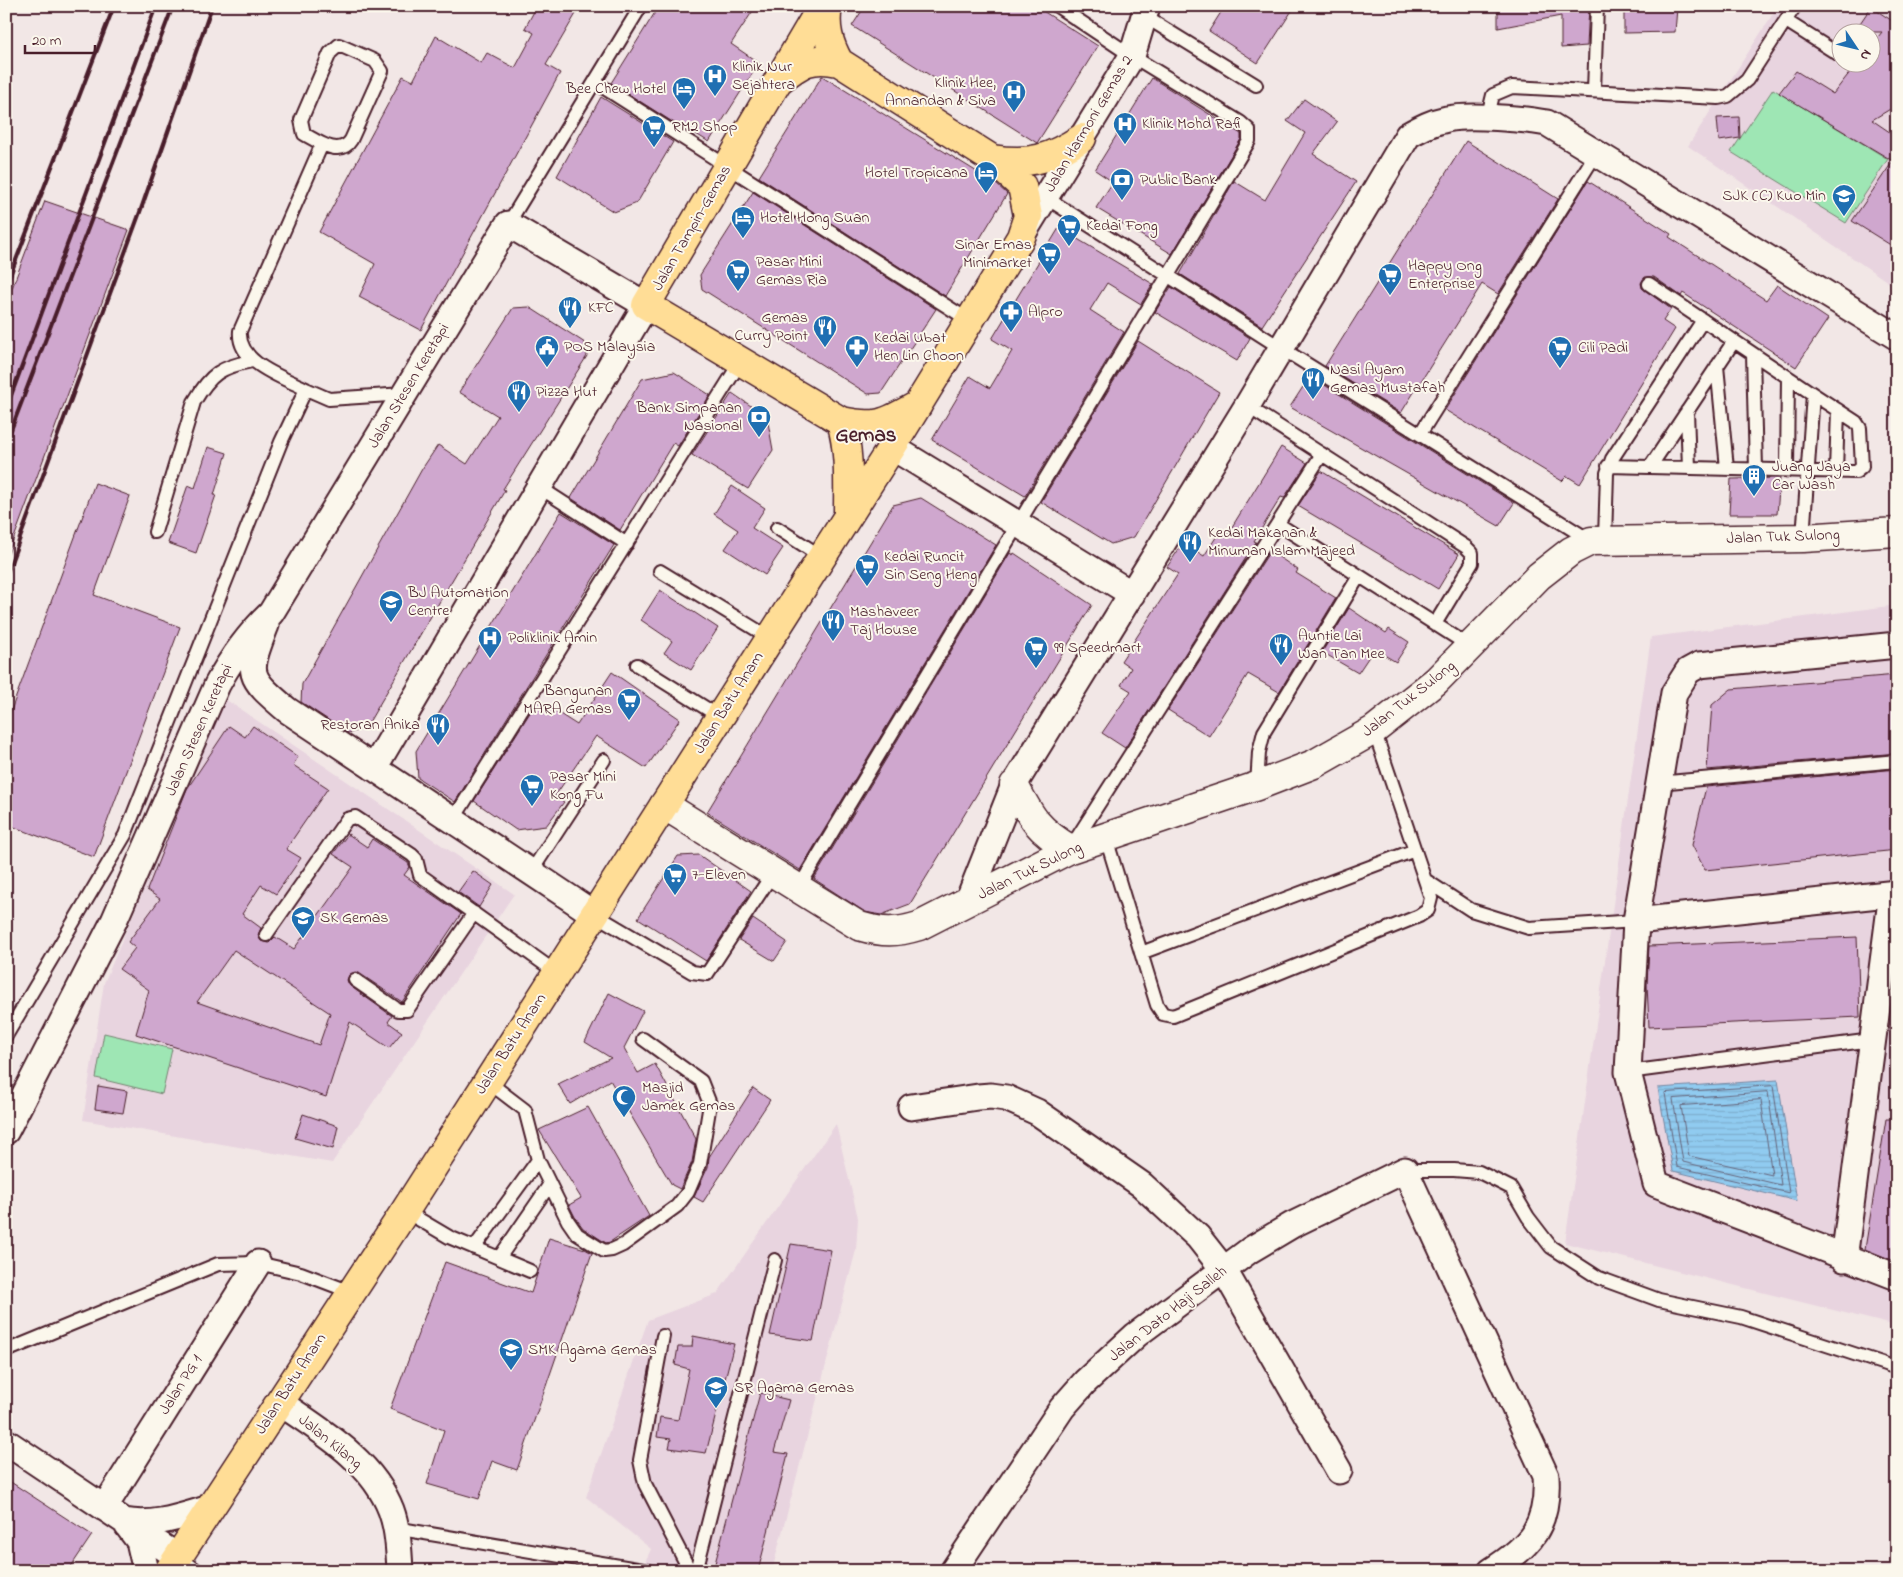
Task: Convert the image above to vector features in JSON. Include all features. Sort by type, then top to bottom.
[{"type":"highway","name":"Jalan Tampin-Gemas","points":[[822,6],[646,305],[841,421]]},
{"type":"highway","points":[[828,6],[826,17],[829,44],[839,62]]},
{"type":"highway","points":[[778,81],[808,60],[823,59],[839,62],[992,159],[1022,186],[1028,216],[1021,237],[848,515]]},
{"type":"highway","points":[[992,159],[1015,163],[1033,160],[1058,154],[1082,138]]},
{"type":"highway","points":[[848,515],[849,464],[846,439],[841,421],[868,426],[894,419],[918,405]]},
{"type":"highway","name":"Jalan Batu Anam","points":[[182,1566],[210,1508],[488,1081],[848,515]]},
{"type":"street","name":"Jalan Harmoni Gemas 2","points":[[1021,237],[1132,56],[1145,11]]},
{"type":"street","points":[[968,901],[1014,785],[1247,406],[1408,135],[1429,124],[1449,118],[1529,120],[1547,123],[1897,337]]},
{"type":"street","points":[[374,768],[646,305],[508,224]]},
{"type":"street","name":"Jalan Stesen Keretapi","points":[[6,1131],[114,921],[216,685],[249,634],[271,613],[508,224]]},
{"type":"street","points":[[892,447],[1132,594]]},
{"type":"street","name":"Jalan Tuk Sulong","points":[[664,805],[859,926],[881,933],[920,926],[1070,849],[1257,786],[1314,764],[1374,730],[1436,681],[1539,576],[1571,551],[1598,540],[1804,538],[1897,532]]},
{"type":"street","points":[[271,613],[252,666],[258,686],[287,710],[594,914]]},
{"type":"street","points":[[1897,645],[1699,664],[1688,671],[1674,693],[1636,921],[1628,1072],[1656,1184],[1897,1277]]},
{"type":"street","points":[[1014,785],[1030,816],[1048,836],[1070,849]]},
{"type":"street","points":[[1636,921],[1894,893],[1872,1040],[1844,1258]]},
{"type":"street","points":[[911,1107],[991,1096],[1019,1103],[1037,1112],[1142,1185],[1198,1237],[1224,1270],[1339,1471]]},
{"type":"street","points":[[1405,1170],[1546,1476],[1548,1498],[1542,1519],[1532,1539],[1512,1558],[1491,1571]]},
{"type":"street","name":"Jalan Dato Haji Salleh","points":[[953,1571],[976,1533],[1067,1401],[1136,1335],[1250,1250],[1292,1225],[1405,1170]]},
{"type":"street","name":"Jalan PG 1","points":[[114,1514],[258,1263]]},
{"type":"street","name":"Jalan Kilang","points":[[279,1402],[338,1444],[360,1463],[384,1494],[395,1528],[400,1571]]},
{"type":"street","points":[[6,1442],[114,1514],[182,1566]]},
{"type":"street","points":[[114,1514],[139,1524],[162,1522],[210,1508]]},
{"type":"street","points":[[114,1514],[139,1541],[146,1571]]},
{"type":"lane","points":[[508,224],[641,6]]},
{"type":"lane","points":[[798,889],[1169,277],[1249,141],[1249,130],[1240,122],[1132,56],[1057,6]]},
{"type":"lane","points":[[1594,91],[1597,6]]},
{"type":"lane","points":[[1487,119],[1493,95],[1512,87],[1718,98],[1728,96],[1747,80],[1795,6]]},
{"type":"lane","points":[[1145,11],[1256,85]]},
{"type":"lane","points":[[1786,21],[1830,49]]},
{"type":"lane","points":[[339,45],[345,46],[376,60],[382,71],[349,144],[338,149],[322,144],[304,134],[301,120],[330,53],[339,45]]},
{"type":"lane","points":[[595,82],[970,321]]},
{"type":"lane","points":[[322,144],[240,332],[239,342],[244,352],[252,361],[329,399],[404,394]]},
{"type":"lane","points":[[1420,434],[1597,152]]},
{"type":"lane","points":[[1045,198],[1420,434],[1598,540],[1608,466],[1704,320]]},
{"type":"lane","points":[[1608,466],[1856,472],[1862,467],[1860,428],[1856,422],[1649,284]]},
{"type":"lane","points":[[1650,467],[1734,341]]},
{"type":"lane","points":[[1753,354],[1756,469]]},
{"type":"lane","points":[[155,532],[194,402],[204,384],[217,372],[228,366],[252,361]]},
{"type":"lane","points":[[453,820],[741,361]]},
{"type":"lane","points":[[1717,366],[1727,468]]},
{"type":"lane","points":[[1787,469],[1788,377]]},
{"type":"lane","points":[[6,1036],[125,835],[281,442],[306,389]]},
{"type":"lane","points":[[1804,538],[1813,394]]},
{"type":"lane","points":[[1247,406],[1472,553],[1472,563],[1435,624]]},
{"type":"lane","points":[[1836,471],[1838,410]]},
{"type":"lane","points":[[1687,411],[1689,468]]},
{"type":"lane","points":[[1070,849],[1322,454]]},
{"type":"lane","points":[[539,487],[627,544]]},
{"type":"lane","points":[[1278,524],[1471,647]]},
{"type":"lane","points":[[777,528],[822,557]]},
{"type":"lane","points":[[660,571],[770,638]]},
{"type":"lane","points":[[1257,786],[1259,752],[1264,732],[1358,576]]},
{"type":"lane","points":[[637,665],[720,717]]},
{"type":"lane","points":[[1106,838],[1159,1010],[1168,1016],[1173,1016],[1419,916],[1428,910],[1431,898],[1374,730]]},
{"type":"lane","points":[[530,872],[604,760]]},
{"type":"lane","points":[[1658,783],[1897,761]]},
{"type":"lane","points":[[266,935],[347,819],[356,817],[412,855],[416,859],[420,875],[557,973]]},
{"type":"lane","points":[[1141,953],[1415,850]]},
{"type":"lane","points":[[594,914],[692,972],[707,974],[773,873]]},
{"type":"lane","points":[[1425,880],[1472,910],[1529,928],[1636,921]]},
{"type":"lane","points":[[355,980],[398,1010],[407,1010],[474,912]]},
{"type":"lane","points":[[488,1081],[525,1110],[538,1160],[577,1234],[604,1250],[612,1250],[623,1245],[677,1206],[688,1192],[700,1164],[710,1104],[701,1081],[642,1039]]},
{"type":"lane","points":[[1628,1072],[1872,1040]]},
{"type":"lane","points":[[474,1248],[538,1160]]},
{"type":"lane","points":[[1405,1170],[1479,1172],[1511,1188],[1528,1218],[1551,1248],[1598,1278],[1659,1300],[1741,1318],[1897,1368]]},
{"type":"lane","points":[[499,1258],[550,1184]]},
{"type":"lane","points":[[404,1211],[448,1237],[530,1271]]},
{"type":"lane","points":[[696,1571],[775,1260]]},
{"type":"lane","points":[[6,1351],[218,1264],[258,1263],[301,1273],[351,1292]]},
{"type":"lane","points":[[663,1336],[640,1460],[644,1484],[690,1571]]},
{"type":"lane","points":[[395,1528],[649,1571]]},
{"type":"shaded area","name":"SJK (C) Kuo Min","points":[[1778,6],[1897,6],[1897,288],[1688,146]]},
{"type":"shaded area","points":[[1897,605],[1897,1326],[1565,1243],[1651,637]]},
{"type":"shaded area","name":"SK Gemas","points":[[225,699],[514,894],[332,1163],[83,1120],[104,983]]},
{"type":"shaded area","name":"SR Agama Gemas","points":[[836,1124],[858,1218],[856,1250],[772,1571],[641,1571],[651,1549],[586,1497],[648,1320],[717,1294]]},
{"type":"green space","points":[[1773,89],[1888,159],[1846,223],[1731,152]]},
{"type":"green space","points":[[104,1033],[172,1049],[162,1094],[96,1078]]},
{"type":"water","points":[[1778,1080],[1797,1201],[1673,1171],[1658,1088]]},
{"type":"building","points":[[537,6],[567,6],[577,12],[546,65],[560,73],[421,330],[359,297],[375,264],[319,232],[403,76],[413,81],[436,36],[481,63],[487,53],[515,68],[534,33],[525,28]]},
{"type":"building","points":[[659,6],[756,6],[731,44],[759,63],[709,142],[683,126],[682,128],[611,83]]},
{"type":"building","points":[[865,6],[1035,6],[1098,46],[1037,143],[852,26]]},
{"type":"building","points":[[1225,6],[1295,6],[1258,63],[1209,31]]},
{"type":"building","points":[[1498,6],[1589,6],[1587,46],[1561,48],[1561,16],[1498,28]]},
{"type":"building","points":[[1624,6],[1677,8],[1675,32],[1624,33]]},
{"type":"building","points":[[1871,7],[1891,20],[1897,13],[1897,105],[1872,120],[1897,137],[1897,249],[1852,221],[1893,161],[1779,93],[1796,71],[1833,94],[1850,72],[1880,72],[1880,34],[1882,32],[1880,32],[1880,22],[1861,22]]},
{"type":"building","points":[[822,76],[995,183],[1007,194],[945,296],[759,177]]},
{"type":"building","points":[[1152,78],[1241,134],[1241,139],[1172,254],[1096,208],[1113,182],[1095,170]]},
{"type":"building","points":[[601,97],[673,142],[637,203],[614,212],[557,176]]},
{"type":"building","points":[[1304,99],[1337,122],[1313,154],[1356,182],[1262,326],[1180,274],[1234,181],[1265,200],[1305,133],[1287,121]]},
{"type":"building","points":[[1739,117],[1740,138],[1719,141],[1717,118]]},
{"type":"building","points":[[1466,141],[1558,199],[1498,294],[1482,284],[1401,413],[1325,366]]},
{"type":"building","name":"Cili Padi","points":[[1588,181],[1671,234],[1669,237],[1766,300],[1777,285],[1828,319],[1796,367],[1683,293],[1681,296],[1654,277],[1645,277],[1641,283],[1642,288],[1671,309],[1663,321],[1675,329],[1580,484],[1567,476],[1562,481],[1445,410]]},
{"type":"building","points":[[753,192],[936,309],[881,393],[868,394],[702,289],[700,275]]},
{"type":"building","points":[[45,201],[129,230],[8,554],[6,554],[6,304]]},
{"type":"building","points":[[1059,228],[1153,284],[1141,304],[1107,283],[1090,310],[1124,332],[1025,496],[932,440],[970,376],[990,388],[1012,351],[992,339]]},
{"type":"building","points":[[1171,287],[1250,338],[1237,361],[1155,312]]},
{"type":"building","points":[[529,307],[585,343],[587,356],[503,489],[505,490],[365,729],[348,733],[301,702],[302,684],[422,469],[438,445],[467,464],[498,416],[459,392],[513,308]]},
{"type":"building","points":[[1138,341],[1219,392],[1134,537],[1111,544],[1041,502]]},
{"type":"building","points":[[674,372],[710,395],[678,446],[673,443],[620,530],[571,498],[642,379]]},
{"type":"building","points":[[1310,376],[1514,503],[1499,526],[1290,407]]},
{"type":"building","points":[[732,393],[767,417],[773,450],[748,489],[692,455]]},
{"type":"building","points":[[208,447],[227,453],[214,495],[216,495],[196,553],[168,543],[188,485],[195,488]]},
{"type":"building","points":[[1281,447],[1307,463],[1284,498],[1281,497],[1254,541],[1256,542],[1125,748],[1102,733],[1131,691],[1121,685],[1131,668],[1121,661],[1178,574],[1167,567],[1183,543],[1204,556],[1220,531],[1227,535]]},
{"type":"building","points":[[1321,471],[1459,554],[1438,589],[1298,506]]},
{"type":"building","name":"Juang Jaya Car Wash","points":[[1780,478],[1777,514],[1729,514],[1731,479]]},
{"type":"building","points":[[95,483],[130,496],[94,595],[180,627],[94,857],[6,824],[6,724]]},
{"type":"building","points":[[732,486],[765,508],[752,528],[783,548],[765,575],[725,549],[738,530],[714,514]]},
{"type":"building","points":[[921,498],[996,545],[800,870],[707,812],[893,505]]},
{"type":"building","points":[[561,512],[614,545],[455,802],[418,778],[416,751]]},
{"type":"building","points":[[1270,551],[1298,570],[1296,573],[1336,598],[1279,692],[1248,674],[1209,736],[1168,710]]},
{"type":"building","points":[[1010,553],[1013,555],[1014,553],[1092,605],[910,904],[881,915],[865,912],[814,879]]},
{"type":"building","points":[[660,590],[718,628],[691,670],[664,653],[672,641],[641,620]]},
{"type":"building","points":[[1349,608],[1386,633],[1389,629],[1409,642],[1396,662],[1374,649],[1358,673],[1322,652]]},
{"type":"building","points":[[612,672],[680,719],[646,768],[596,736],[555,796],[564,802],[546,826],[516,830],[474,801],[538,700],[577,725]]},
{"type":"building","points":[[1897,675],[1897,753],[1707,770],[1712,705],[1731,689]]},
{"type":"building","points":[[229,726],[245,737],[253,726],[298,757],[293,765],[328,788],[286,849],[301,858],[276,894],[261,885],[242,914],[261,928],[258,935],[261,941],[269,943],[275,937],[294,949],[353,867],[333,854],[348,834],[367,847],[372,839],[408,863],[410,867],[404,875],[461,914],[402,1002],[359,973],[355,972],[349,975],[347,980],[350,986],[392,1016],[388,1022],[402,1032],[389,1048],[350,1022],[326,1097],[136,1034],[149,990],[119,969],[135,948],[128,942],[160,899],[147,890],[187,789]],"holes":[[[234,950],[330,1013],[319,1045],[197,1002]]]},
{"type":"building","points":[[1897,769],[1897,850],[1705,870],[1692,845],[1706,787]]},
{"type":"building","points":[[699,855],[751,891],[706,961],[638,918],[678,856]]},
{"type":"building","points":[[473,871],[493,885],[479,907],[458,892]]},
{"type":"building","points":[[753,919],[787,942],[774,961],[739,940]]},
{"type":"building","points":[[1857,937],[1860,1017],[1649,1027],[1647,984],[1649,946]]},
{"type":"building","points":[[609,993],[643,1011],[624,1048],[638,1073],[655,1064],[696,1139],[692,1162],[680,1189],[672,1185],[610,1080],[570,1104],[558,1084],[611,1058],[585,1042]]},
{"type":"building","points":[[98,1086],[127,1091],[123,1113],[95,1109]]},
{"type":"building","points":[[753,1088],[770,1100],[703,1202],[694,1197],[708,1167],[709,1157]]},
{"type":"building","points":[[588,1107],[649,1216],[606,1243],[583,1228],[575,1217],[569,1205],[581,1198],[539,1130]]},
{"type":"building","points":[[303,1114],[338,1126],[333,1149],[295,1138]]},
{"type":"building","points":[[1886,1119],[1897,1119],[1897,1262],[1865,1249]]},
{"type":"building","name":"SMK Agama Gemas","points":[[549,1238],[592,1253],[517,1470],[492,1461],[479,1499],[427,1484],[444,1430],[390,1409],[445,1262],[531,1293]]},
{"type":"building","points":[[791,1244],[831,1250],[813,1341],[770,1335]]},
{"type":"building","points":[[693,1336],[734,1344],[706,1453],[669,1448],[671,1439],[657,1437],[660,1417],[678,1420],[689,1369],[675,1365],[678,1347],[692,1347]]},
{"type":"building","points":[[760,1393],[789,1400],[774,1452],[788,1454],[758,1571],[713,1571]]},
{"type":"building","points":[[6,1479],[92,1535],[68,1571],[6,1571]]},
{"type":"railway","points":[[6,286],[114,6]]},
{"type":"railway","points":[[6,409],[156,6]]},
{"type":"railway","points":[[6,443],[173,6]]},
{"type":"railway","points":[[6,576],[140,212],[212,6]]},
{"type":"place","name":"Klinik Nur Sejahtera","points":[[715,97]]},
{"type":"place","name":"Bee Chew Hotel","points":[[684,110]]},
{"type":"place","name":"Klinik Hee, Annandan & Siva","points":[[1014,113]]},
{"type":"place","name":"Klinik Mohd Rafi","points":[[1125,145]]},
{"type":"place","name":"RM2 Shop","points":[[654,148]]},
{"type":"place","name":"Hotel Tropicana","points":[[986,194]]},
{"type":"place","name":"Public Bank","points":[[1122,201]]},
{"type":"place","name":"SJK (C) Kuo Min","points":[[1844,217]]},
{"type":"place","name":"Hotel Hong Suan","points":[[743,239]]},
{"type":"place","name":"Kedai Fong","points":[[1069,247]]},
{"type":"place","name":"Sinar Emas Minimarket","points":[[1049,275]]},
{"type":"place","name":"Pasar Mini Gemas Ria","points":[[738,292]]},
{"type":"place","name":"Happy Ong Enterprise","points":[[1390,296]]},
{"type":"place","name":"KFC","points":[[570,329]]},
{"type":"place","name":"Alpro","points":[[1011,333]]},
{"type":"place","name":"Gemas Curry Point","points":[[825,348]]},
{"type":"place","name":"POS Malaysia","points":[[547,368]]},
{"type":"place","name":"Kedai Ubat Hen Lin Choon","points":[[857,368]]},
{"type":"place","name":"Cili Padi","points":[[1560,369]]},
{"type":"place","name":"Nasi Ayam Gemas Mustafah","points":[[1313,400]]},
{"type":"place","name":"Pizza Hut","points":[[519,413]]},
{"type":"place","name":"Bank Simpanan Nasional","points":[[759,438]]},
{"type":"place","name":"Juang Jaya Car Wash","points":[[1754,497]]},
{"type":"place","name":"Kedai Makanan & Minuman Islam Majeed","points":[[1190,563]]},
{"type":"place","name":"Kedai Runcit Sin Seng Heng","points":[[867,587]]},
{"type":"place","name":"BJ Automation Centre","points":[[391,623]]},
{"type":"place","name":"Mashaveer Taj House","points":[[833,642]]},
{"type":"place","name":"Poliklinik Amin","points":[[490,659]]},
{"type":"place","name":"Auntie Lai Wan Tan Mee","points":[[1281,666]]},
{"type":"place","name":"99 Speedmart","points":[[1036,669]]},
{"type":"place","name":"Bangunan MARA Gemas","points":[[629,721]]},
{"type":"place","name":"Restoran Anika","points":[[438,746]]},
{"type":"place","name":"Pasar Mini Kong Fu","points":[[532,807]]},
{"type":"place","name":"7-Eleven","points":[[675,896]]},
{"type":"place","name":"SK Gemas","points":[[303,939]]},
{"type":"place","name":"Masjid Jamek Gemas","points":[[624,1118]]},
{"type":"place","name":"SMK Agama Gemas","points":[[511,1371]]},
{"type":"place","name":"SR Agama Gemas","points":[[716,1409]]},
{"type":"district","name":"Gemas","points":[[866,436]]}]
